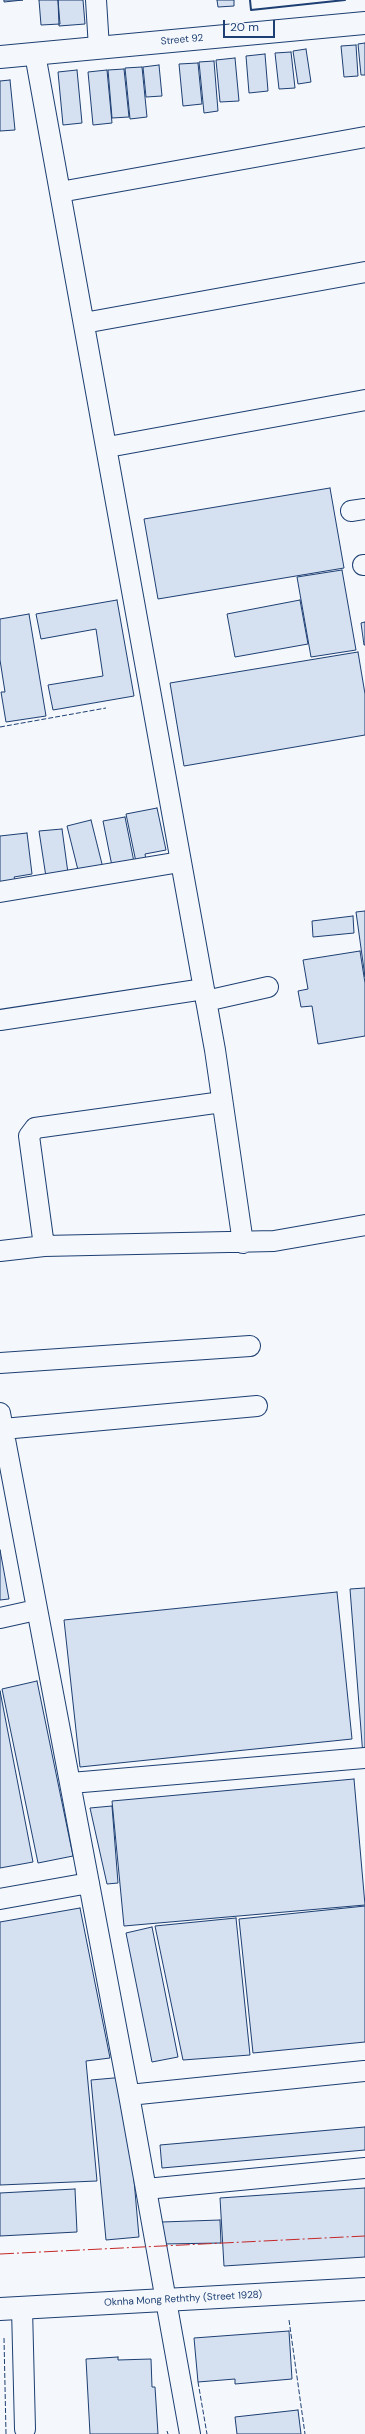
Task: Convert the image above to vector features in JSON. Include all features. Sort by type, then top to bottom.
[{"type":"main road","name":"Street 92","points":[[0,57],[365,23]]},
{"type":"main road","name":"Oknha Mong Reththy (Street 1928)","points":[[0,2309],[365,2289]]},
{"type":"street","points":[[96,0],[99,48]]},
{"type":"street","points":[[35,54],[108,447],[180,862],[205,995],[243,1243]]},
{"type":"street","points":[[60,192],[365,137]]},
{"type":"street","points":[[84,323],[365,272]]},
{"type":"street","points":[[108,447],[365,400]]},
{"type":"street","points":[[0,892],[180,862]]},
{"type":"street","points":[[0,1020],[268,987]]},
{"type":"street","points":[[44,1246],[29,1136],[35,1128],[222,1102]]},
{"type":"street","points":[[0,1251],[44,1246],[243,1243],[274,1241],[365,1225]]},
{"type":"street","points":[[0,1363],[250,1346]]},
{"type":"street","points":[[190,2434],[129,2095],[71,1783],[36,1610],[2,1421],[256,1406]]},
{"type":"street","points":[[0,1618],[36,1610]]},
{"type":"street","points":[[71,1783],[365,1758]]},
{"type":"street","points":[[0,1899],[89,1883]]},
{"type":"street","points":[[129,2095],[364,2071]]},
{"type":"street","points":[[146,2189],[365,2168]]},
{"type":"street","points":[[22,2308],[25,2429]]},
{"type":"building","points":[[4,0],[23,0],[4,2]]},
{"type":"building","points":[[39,0],[58,0],[60,24],[41,25]]},
{"type":"building","points":[[58,0],[83,0],[85,24],[59,26]]},
{"type":"building","points":[[217,0],[234,0],[234,6],[218,7]]},
{"type":"building","points":[[365,43],[365,75],[361,75],[358,44]]},
{"type":"building","points":[[356,45],[358,76],[344,77],[341,46]]},
{"type":"building","points":[[306,49],[311,82],[298,84],[293,51]]},
{"type":"building","points":[[291,52],[295,88],[279,89],[275,53]]},
{"type":"building","points":[[265,54],[268,91],[249,93],[246,56]]},
{"type":"building","points":[[235,58],[239,101],[220,102],[216,60]]},
{"type":"building","points":[[214,61],[218,111],[204,113],[199,62]]},
{"type":"building","points":[[198,63],[202,104],[183,106],[179,64]]},
{"type":"building","points":[[159,65],[162,96],[146,97],[143,67]]},
{"type":"building","points":[[142,67],[147,117],[130,119],[125,68]]},
{"type":"building","points":[[124,69],[129,117],[112,118],[108,70]]},
{"type":"building","points":[[77,70],[82,123],[63,125],[58,72]]},
{"type":"building","points":[[107,70],[112,123],[93,125],[88,72]]},
{"type":"building","points":[[10,80],[15,130],[0,131],[0,81]]},
{"type":"building","points":[[330,488],[344,568],[158,599],[144,519]]},
{"type":"building","points":[[342,570],[356,650],[311,657],[297,577]]},
{"type":"building","points":[[117,600],[134,696],[53,710],[48,685],[103,676],[96,629],[41,639],[36,614]]},
{"type":"building","points":[[300,600],[308,644],[235,657],[227,614]]},
{"type":"building","points":[[29,614],[46,716],[6,722],[1,692],[5,692],[0,660],[0,619]]},
{"type":"building","points":[[365,622],[365,645],[364,645],[361,623]]},
{"type":"building","points":[[358,652],[365,694],[365,735],[184,766],[170,683]]},
{"type":"building","points":[[157,808],[166,850],[145,854],[146,860],[136,862],[126,814]]},
{"type":"building","points":[[125,817],[134,862],[112,866],[103,821]]},
{"type":"building","points":[[91,820],[103,868],[79,874],[67,826]]},
{"type":"building","points":[[62,829],[68,873],[46,877],[39,831]]},
{"type":"building","points":[[27,833],[32,874],[14,877],[17,884],[0,887],[0,836]]},
{"type":"building","points":[[365,911],[365,977],[356,912]]},
{"type":"building","points":[[353,916],[354,933],[313,937],[312,921]]},
{"type":"building","points":[[360,951],[365,983],[365,1036],[318,1044],[312,1006],[301,1007],[298,991],[308,989],[303,960]]},
{"type":"building","points":[[0,1550],[9,1599],[0,1600]]},
{"type":"building","points":[[365,1588],[365,1755],[363,1756],[350,1589]]},
{"type":"building","points":[[337,1592],[352,1739],[80,1767],[64,1620]]},
{"type":"building","points":[[37,1681],[73,1856],[38,1863],[2,1689]]},
{"type":"building","points":[[0,1691],[33,1862],[0,1868]]},
{"type":"building","points":[[354,1779],[365,1905],[124,1926],[112,1801]]},
{"type":"building","points":[[112,1806],[118,1883],[107,1884],[90,1808]]},
{"type":"building","points":[[365,1906],[365,2042],[253,2053],[239,1919]]},
{"type":"building","points":[[80,1908],[110,2058],[86,2061],[97,2181],[0,2185],[0,1922]]},
{"type":"building","points":[[236,1918],[250,2055],[183,2060],[155,1926]]},
{"type":"building","points":[[152,1927],[178,2057],[152,2062],[126,1933]]},
{"type":"building","points":[[125,2077],[139,2237],[106,2240],[91,2080]]},
{"type":"building","points":[[365,2127],[365,2150],[162,2168],[160,2145]]},
{"type":"building","points":[[365,2188],[365,2257],[224,2266],[220,2198]]},
{"type":"building","points":[[75,2189],[77,2232],[0,2236],[0,2193]]},
{"type":"building","points":[[220,2220],[221,2243],[163,2244],[162,2222]]},
{"type":"building","points":[[289,2331],[292,2379],[235,2384],[235,2379],[198,2382],[194,2338]]},
{"type":"building","points":[[118,2357],[118,2360],[151,2359],[152,2387],[155,2387],[158,2434],[90,2434],[86,2359]]},
{"type":"building","points":[[298,2410],[301,2434],[237,2434],[235,2417]]},
{"type":"fence","points":[[0,727],[106,708]]},
{"type":"fence","points":[[289,2320],[305,2434]]},
{"type":"fence","points":[[4,2338],[6,2434]]},
{"type":"fence","points":[[198,2382],[207,2434]]},
{"type":"wall","points":[[250,0],[251,10],[345,0]]},
{"type":"power","points":[[0,2254],[365,2236]]}]
